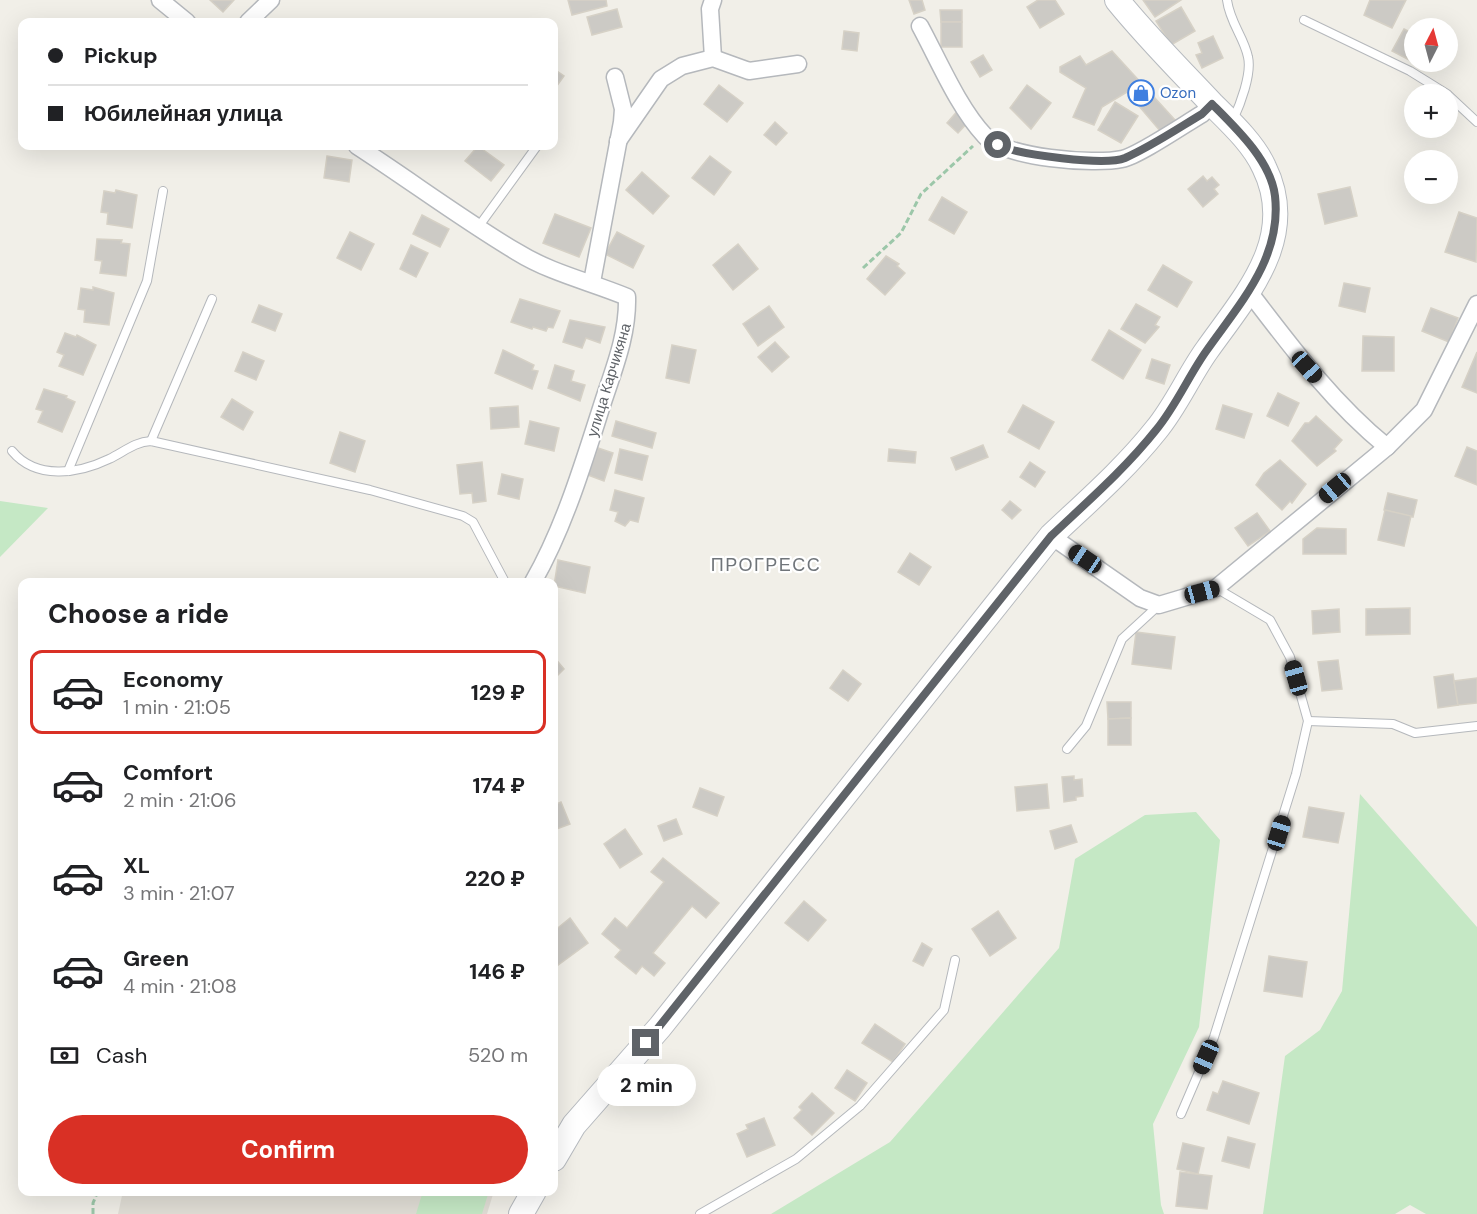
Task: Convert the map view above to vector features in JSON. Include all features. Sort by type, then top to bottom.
[{"type":"street","points":[[160,0],[182,18]]},
{"type":"street","points":[[252,18],[271,0]]},
{"type":"street","points":[[713,0],[710,9],[713,57]]},
{"type":"street","points":[[558,1152],[574,1125],[660,1027],[1051,536],[1105,486],[1157,429],[1207,351],[1250,292],[1268,255],[1275,225],[1275,194],[1264,165],[1231,123],[1117,0]]},
{"type":"street","points":[[920,26],[952,88],[986,137],[1013,152],[1063,159],[1123,159],[1202,114],[1212,104]]},
{"type":"street","points":[[618,141],[661,79],[682,66],[713,57],[749,71],[798,64]]},
{"type":"street","points":[[592,282],[623,109],[615,77]]},
{"type":"street","name":"улица Карчикяна","points":[[363,150],[518,253],[562,274],[592,282],[627,297],[624,337],[592,437],[549,553],[535,578]]},
{"type":"street","points":[[1250,292],[1307,367],[1358,423],[1387,447]]},
{"type":"street","points":[[1051,536],[1140,598],[1160,605],[1216,588],[1387,447],[1424,410],[1477,304]]},
{"type":"street","points":[[521,1214],[531,1196]]},
{"type":"lane","points":[[1227,0],[1229,17],[1249,57],[1243,100],[1231,123]]},
{"type":"lane","points":[[1304,20],[1410,71],[1430,84]]},
{"type":"lane","points":[[1458,105],[1477,122]]},
{"type":"lane","points":[[478,226],[534,150]]},
{"type":"lane","points":[[68,471],[147,281],[164,191]]},
{"type":"lane","points":[[151,441],[212,299]]},
{"type":"lane","points":[[12,451],[22,463],[36,469],[68,471],[83,469],[111,458],[138,441],[151,441],[370,490],[463,516],[473,522],[503,578]]},
{"type":"lane","points":[[1181,1114],[1218,1026],[1296,774],[1308,720],[1290,657],[1270,620],[1216,588]]},
{"type":"lane","points":[[1067,749],[1086,726],[1122,639],[1160,605]]},
{"type":"lane","points":[[1308,720],[1393,724],[1415,733],[1477,726]]},
{"type":"lane","points":[[700,1214],[796,1159],[860,1106],[944,1010],[955,960]]},
{"type":"path","points":[[863,268],[902,233],[921,194],[966,151],[986,137]]},
{"type":"path","points":[[93,1214],[96,1196]]},
{"type":"shaded area","points":[[122,1196],[492,1196],[487,1214],[118,1214]]},
{"type":"green space","points":[[0,501],[48,508],[0,557]]},
{"type":"green space","points":[[1360,794],[1477,927],[1477,1214],[1426,1214],[1410,1205],[1395,1214],[1263,1214],[1285,1056],[1320,1030],[1342,991]]},
{"type":"green space","points":[[1196,812],[1220,840],[1199,1027],[1153,1124],[1161,1205],[1164,1214],[771,1214],[890,1142],[1059,948],[1075,859],[1145,815]]},
{"type":"green space","points":[[421,1196],[487,1196],[482,1214],[416,1214]]},
{"type":"building","points":[[210,0],[234,0],[223,12]]},
{"type":"building","points":[[568,0],[606,0],[607,6],[572,15]]},
{"type":"building","points":[[909,0],[922,0],[925,10],[914,14]]},
{"type":"building","points":[[1038,0],[1055,0],[1064,14],[1040,28],[1027,7]]},
{"type":"building","points":[[1143,0],[1181,0],[1155,17]]},
{"type":"building","points":[[1370,0],[1406,0],[1392,28],[1364,15]]},
{"type":"building","points":[[1181,7],[1195,31],[1171,45],[1156,21]]},
{"type":"building","points":[[617,9],[622,27],[592,35],[587,17]]},
{"type":"building","points":[[940,10],[962,10],[962,22],[941,22]]},
{"type":"building","points":[[941,22],[962,22],[962,47],[941,47]]},
{"type":"building","points":[[1404,29],[1404,57],[1392,51]]},
{"type":"building","points":[[844,31],[859,33],[857,51],[842,49]]},
{"type":"building","points":[[1213,36],[1223,58],[1202,68],[1196,55],[1202,53],[1198,43]]},
{"type":"building","points":[[1112,51],[1175,120],[1161,132],[1127,92],[1102,107],[1094,125],[1073,117],[1086,88],[1060,72],[1060,67],[1080,56],[1086,65]]},
{"type":"building","points":[[983,55],[992,70],[980,77],[971,62]]},
{"type":"building","points":[[558,72],[564,76],[558,84]]},
{"type":"building","points":[[719,85],[743,103],[727,122],[704,104]]},
{"type":"building","points":[[1027,85],[1051,103],[1031,129],[1010,108]]},
{"type":"building","points":[[1115,102],[1138,116],[1121,143],[1098,130]]},
{"type":"building","points":[[960,108],[972,118],[958,133],[947,123]]},
{"type":"building","points":[[775,122],[787,133],[776,145],[764,135]]},
{"type":"building","points":[[475,150],[483,150],[504,165],[491,181],[465,161]]},
{"type":"building","points":[[327,156],[352,160],[349,182],[324,178]]},
{"type":"building","points":[[710,156],[731,172],[714,195],[692,178]]},
{"type":"building","points":[[642,172],[669,196],[653,214],[626,190]]},
{"type":"building","points":[[1203,176],[1207,181],[1212,177],[1219,185],[1214,189],[1218,194],[1203,207],[1188,189]]},
{"type":"building","points":[[1350,187],[1357,216],[1325,224],[1318,194]]},
{"type":"building","points":[[116,190],[137,195],[132,228],[107,224],[108,213],[101,212],[104,191],[115,193]]},
{"type":"building","points":[[942,197],[967,212],[954,234],[929,220]]},
{"type":"building","points":[[1459,212],[1477,218],[1476,262],[1445,252]]},
{"type":"building","points":[[555,214],[591,228],[579,257],[543,243]]},
{"type":"building","points":[[422,215],[449,229],[440,247],[413,234]]},
{"type":"building","points":[[350,232],[374,244],[361,270],[337,258]]},
{"type":"building","points":[[617,232],[644,246],[633,268],[605,254]]},
{"type":"building","points":[[97,239],[122,240],[121,243],[130,244],[126,276],[100,273],[102,261],[95,260]]},
{"type":"building","points":[[738,244],[758,269],[733,290],[713,265]]},
{"type":"building","points":[[411,245],[428,253],[416,277],[400,269]]},
{"type":"building","points":[[886,256],[899,264],[897,266],[905,273],[885,295],[867,279]]},
{"type":"building","points":[[1163,265],[1192,282],[1177,307],[1148,290]]},
{"type":"building","points":[[1344,283],[1370,288],[1365,312],[1339,306]]},
{"type":"building","points":[[93,287],[114,293],[109,325],[84,322],[85,310],[78,309],[81,288],[93,290]]},
{"type":"building","points":[[520,299],[560,311],[553,328],[548,327],[546,331],[533,327],[532,329],[511,322]]},
{"type":"building","points":[[1136,304],[1160,317],[1155,325],[1159,327],[1145,343],[1121,329]]},
{"type":"building","points":[[259,305],[282,314],[275,331],[252,322]]},
{"type":"building","points":[[769,306],[784,327],[758,346],[743,324]]},
{"type":"building","points":[[1431,308],[1458,318],[1449,342],[1422,331]]},
{"type":"building","points":[[570,320],[605,327],[600,343],[586,338],[582,348],[563,342]]},
{"type":"building","points":[[1109,330],[1141,350],[1123,379],[1092,360]]},
{"type":"building","points":[[65,333],[76,337],[77,335],[96,345],[83,375],[59,366],[64,355],[57,352]]},
{"type":"building","points":[[1363,336],[1394,337],[1394,371],[1362,371]]},
{"type":"building","points":[[775,342],[789,357],[772,372],[758,357]]},
{"type":"building","points":[[672,345],[696,350],[689,383],[666,378]]},
{"type":"building","points":[[503,350],[534,365],[532,370],[538,371],[532,389],[495,373]]},
{"type":"building","points":[[243,352],[264,361],[256,380],[235,371]]},
{"type":"building","points":[[1477,352],[1477,393],[1462,387]]},
{"type":"building","points":[[1152,359],[1170,365],[1164,384],[1146,378]]},
{"type":"building","points":[[555,365],[574,371],[571,381],[585,385],[580,401],[548,388]]},
{"type":"building","points":[[44,389],[67,396],[66,398],[75,402],[62,432],[38,422],[43,411],[36,409]]},
{"type":"building","points":[[1278,393],[1299,403],[1288,426],[1267,416]]},
{"type":"building","points":[[232,399],[253,412],[243,430],[221,417]]},
{"type":"building","points":[[1023,405],[1054,422],[1039,449],[1008,432]]},
{"type":"building","points":[[1223,405],[1252,414],[1244,438],[1216,429]]},
{"type":"building","points":[[518,406],[519,427],[491,429],[490,408]]},
{"type":"building","points":[[1316,416],[1342,440],[1334,449],[1336,451],[1317,466],[1292,441],[1305,423],[1309,423]]},
{"type":"building","points":[[530,421],[559,428],[554,451],[525,444]]},
{"type":"building","points":[[616,421],[656,433],[652,448],[612,436]]},
{"type":"building","points":[[340,432],[365,441],[355,472],[330,463]]},
{"type":"building","points":[[983,445],[988,457],[956,470],[951,458]]},
{"type":"building","points":[[1467,447],[1477,451],[1477,485],[1455,476]]},
{"type":"building","points":[[598,448],[613,453],[604,481],[588,475]]},
{"type":"building","points":[[620,449],[648,456],[642,480],[615,473]]},
{"type":"building","points":[[889,449],[916,452],[915,463],[888,461]]},
{"type":"building","points":[[1280,460],[1306,484],[1292,503],[1290,501],[1282,510],[1256,485],[1264,473]]},
{"type":"building","points":[[482,462],[486,501],[473,503],[472,493],[460,494],[457,465]]},
{"type":"building","points":[[1030,462],[1045,472],[1035,487],[1020,477]]},
{"type":"building","points":[[502,474],[523,479],[519,499],[498,494]]},
{"type":"building","points":[[615,490],[644,498],[638,522],[630,520],[625,526],[615,521],[618,512],[610,510]]},
{"type":"building","points":[[1388,493],[1417,500],[1413,517],[1384,510]]},
{"type":"building","points":[[1010,501],[1021,510],[1012,519],[1002,510]]},
{"type":"building","points":[[1385,510],[1411,516],[1404,546],[1378,540]]},
{"type":"building","points":[[1257,513],[1270,531],[1248,546],[1235,528]]},
{"type":"building","points":[[1317,528],[1346,529],[1346,554],[1303,554],[1303,539]]},
{"type":"building","points":[[910,553],[931,567],[919,585],[898,572]]},
{"type":"building","points":[[558,560],[590,567],[585,593],[558,587],[558,578],[555,578]]},
{"type":"building","points":[[1410,608],[1410,634],[1366,635],[1366,609]]},
{"type":"building","points":[[1339,609],[1340,632],[1313,634],[1312,611]]},
{"type":"building","points":[[1136,632],[1175,637],[1171,669],[1132,664]]},
{"type":"building","points":[[1338,660],[1342,689],[1322,691],[1318,662]]},
{"type":"building","points":[[558,662],[564,669],[558,675]]},
{"type":"building","points":[[843,670],[861,684],[848,701],[830,688]]},
{"type":"building","points":[[1453,674],[1458,705],[1438,708],[1434,677]]},
{"type":"building","points":[[1477,678],[1477,703],[1458,705],[1454,681]]},
{"type":"building","points":[[1107,702],[1131,702],[1131,718],[1108,719]]},
{"type":"building","points":[[1131,718],[1131,745],[1108,745],[1108,719]]},
{"type":"building","points":[[1074,776],[1074,780],[1082,779],[1083,796],[1064,802],[1062,777]]},
{"type":"building","points":[[1047,784],[1049,808],[1017,811],[1015,787]]},
{"type":"building","points":[[700,788],[724,797],[717,816],[693,807]]},
{"type":"building","points":[[561,802],[570,824],[558,828],[558,803]]},
{"type":"building","points":[[1309,807],[1344,813],[1338,843],[1303,837]]},
{"type":"building","points":[[676,819],[682,834],[664,841],[658,826]]},
{"type":"building","points":[[1071,825],[1077,842],[1055,849],[1050,831]]},
{"type":"building","points":[[625,829],[642,854],[620,868],[604,844]]},
{"type":"building","points":[[663,858],[719,903],[706,918],[692,906],[653,953],[665,963],[654,976],[642,966],[636,974],[615,957],[621,950],[602,934],[615,918],[627,928],[664,882],[651,872]]},
{"type":"building","points":[[804,901],[826,920],[808,941],[785,923]]},
{"type":"building","points":[[998,911],[1016,938],[990,956],[972,929]]},
{"type":"building","points":[[570,918],[588,943],[558,965],[558,928]]},
{"type":"building","points":[[922,943],[932,949],[923,966],[913,961]]},
{"type":"building","points":[[1269,956],[1307,962],[1302,997],[1264,991]]},
{"type":"building","points":[[875,1024],[905,1044],[893,1062],[862,1043]]},
{"type":"building","points":[[847,1070],[867,1083],[855,1101],[835,1088]]},
{"type":"building","points":[[1223,1081],[1259,1093],[1249,1124],[1207,1110],[1213,1092],[1218,1094]]},
{"type":"building","points":[[812,1093],[834,1113],[812,1135],[794,1118],[802,1110],[799,1107]]},
{"type":"building","points":[[764,1118],[775,1145],[747,1157],[737,1134],[748,1129],[746,1125]]},
{"type":"building","points":[[1228,1137],[1255,1144],[1249,1168],[1222,1161]]},
{"type":"building","points":[[1183,1143],[1204,1148],[1198,1174],[1177,1169]]},
{"type":"building","points":[[1180,1172],[1212,1176],[1207,1209],[1176,1206]]},
{"type":"place","name":"Ozon","points":[[1141,93]]},
{"type":"district","name":"ПРОГРЕСС","points":[[766,565]]},
{"type":"route","points":[[646,1043],[1051,536],[1105,486],[1157,429],[1207,351],[1250,292],[1268,255],[1275,225],[1275,194],[1264,165],[1231,123],[1212,104],[1202,114],[1123,159],[1063,159],[1013,152],[998,145]]}]
